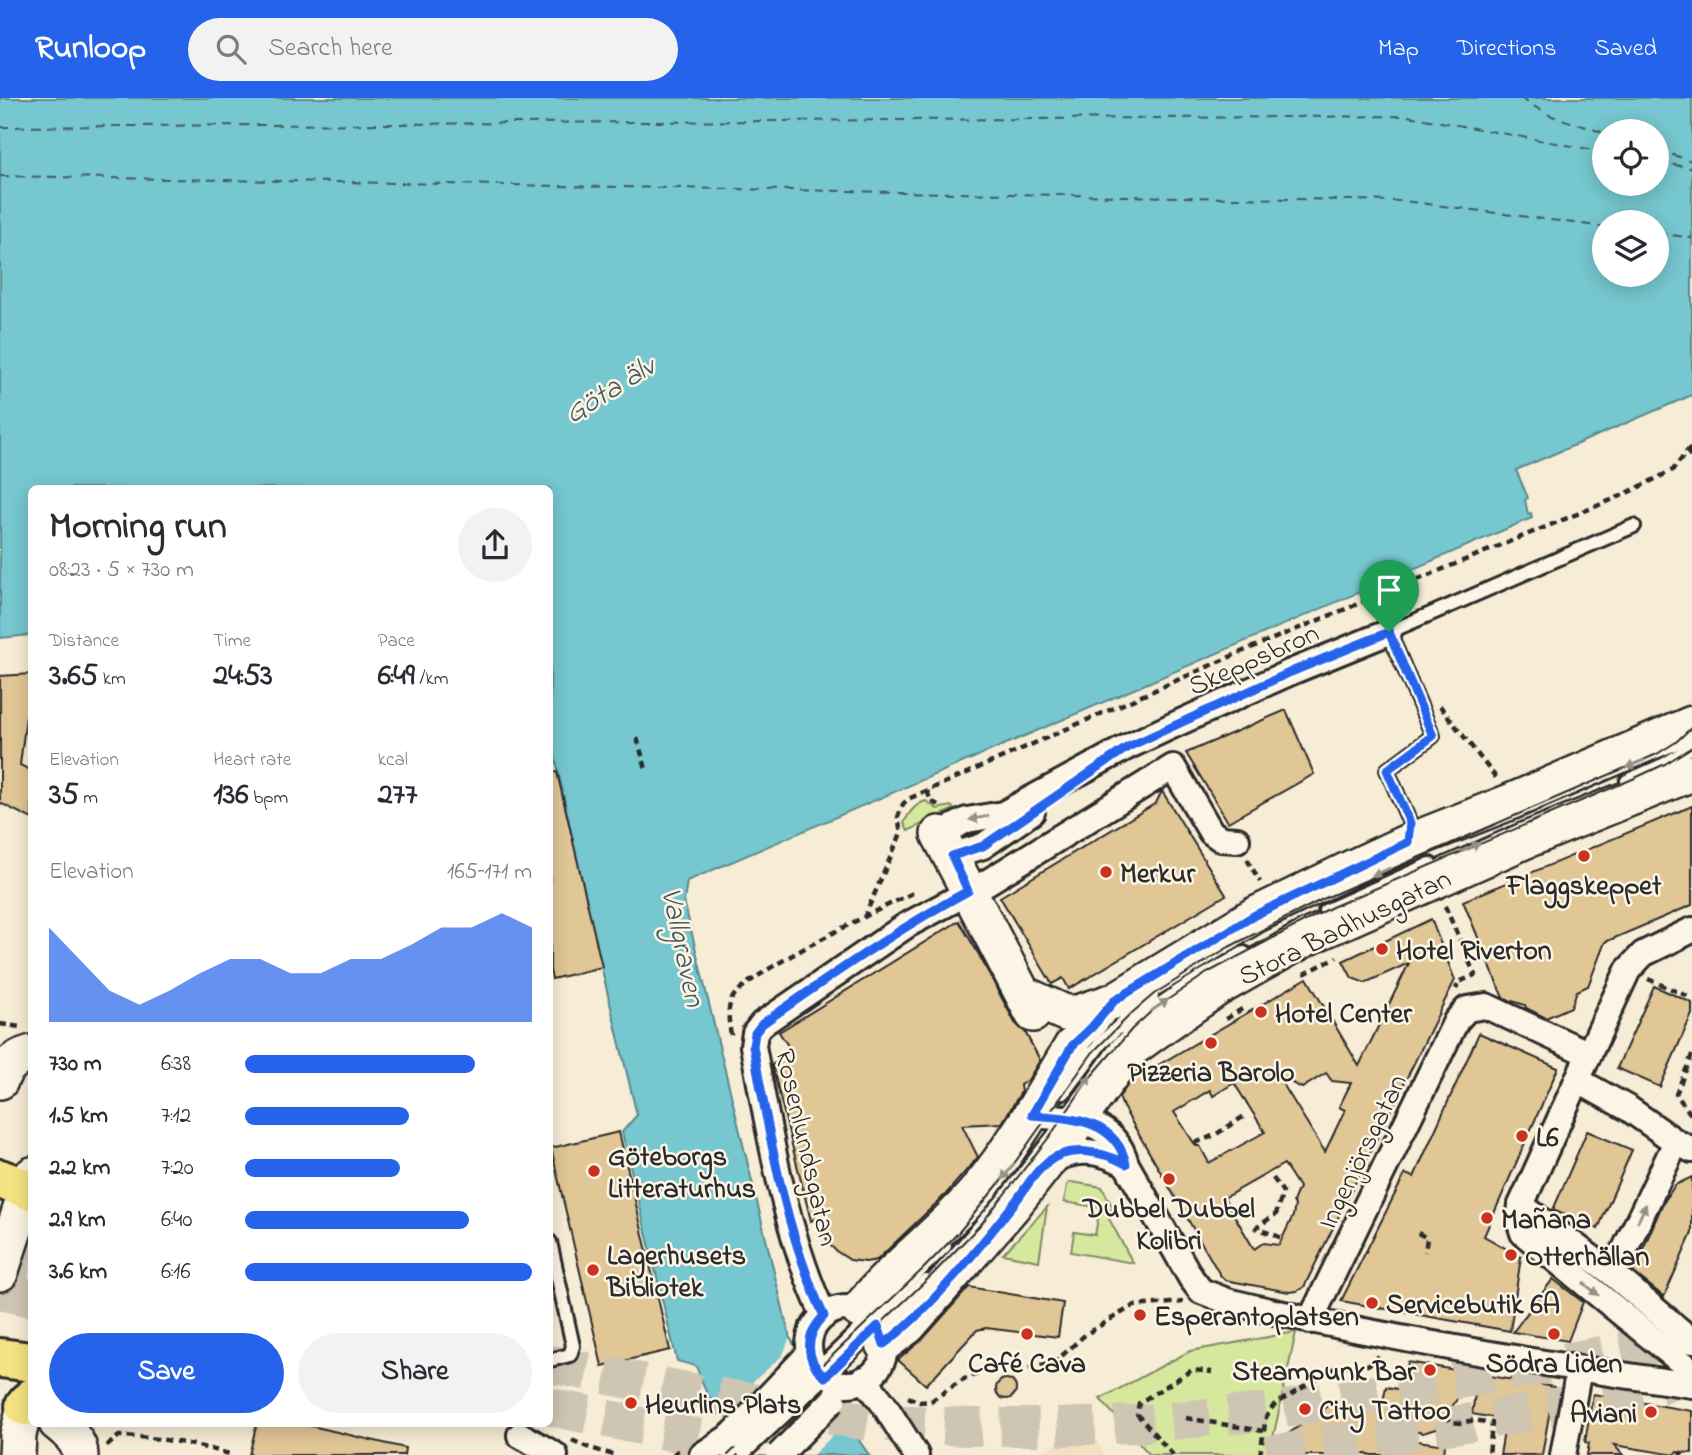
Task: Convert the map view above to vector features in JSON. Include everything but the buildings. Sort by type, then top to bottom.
[{"type":"highway","points":[[0,1358],[28,1362]]},
{"type":"street","name":"Skeppsbron","points":[[946,845],[967,820],[1003,814],[1128,747],[1291,672],[1397,628]]},
{"type":"street","name":"Stora Badhusgatan","points":[[1101,1051],[1092,1027],[1114,1001],[1178,969],[1255,915],[1426,851],[1510,802],[1692,725]]},
{"type":"street","points":[[968,891],[986,883],[1173,767],[1211,832],[1221,839],[1237,840]]},
{"type":"street","name":"Stora Badhusgatan","points":[[1101,1051],[1058,1116],[875,1289],[873,1325],[908,1326],[1012,1206],[1058,1116],[1101,1051],[1308,937],[1524,841],[1692,773]]},
{"type":"street","points":[[946,845],[1032,1014],[1045,1029],[1060,1040],[1101,1051]]},
{"type":"street","name":"Rosenlundsgatan","points":[[813,1317],[808,1283],[776,1164],[753,1046],[755,1033],[762,1024],[907,925],[968,891]]},
{"type":"street","points":[[1692,930],[1643,954],[1628,971],[1521,1205],[1518,1220],[1523,1233],[1692,1371]]},
{"type":"street","points":[[1023,994],[1065,1013],[1078,1013],[1114,1001]]},
{"type":"street","name":"Ingenjörsgatan","points":[[1310,1321],[1457,1021],[1467,1009],[1486,1006],[1589,1054]]},
{"type":"street","points":[[1577,1080],[1684,1146],[1613,1275]]},
{"type":"street","points":[[1058,1116],[1102,1129],[1114,1137],[1123,1152],[1126,1164],[1201,1291],[1227,1301],[1398,1339],[1692,1385]]},
{"type":"street","points":[[1033,1168],[1063,1154],[1095,1152],[1126,1164]]},
{"type":"street","points":[[0,1273],[22,1184]]},
{"type":"street","points":[[1521,1205],[1613,1275],[1692,1341]]},
{"type":"street","points":[[702,1455],[737,1449],[828,1374],[871,1375],[881,1360],[873,1325],[844,1308],[813,1317],[811,1332],[828,1374],[916,1455]]},
{"type":"street","points":[[1563,1455],[1578,1369]]},
{"type":"street","points":[[779,1455],[828,1374]]},
{"type":"street","points":[[17,1455],[18,1435],[28,1410]]},
{"type":"street","points":[[58,1427],[72,1436],[80,1449],[80,1455]]},
{"type":"street","points":[[518,1438],[562,1447]]},
{"type":"lane","name":"Skeppsbron","points":[[1397,628],[1634,526]]},
{"type":"lane","points":[[1397,628],[1433,736],[1387,770],[1410,823],[1426,851]]},
{"type":"lane","points":[[1621,770],[1657,754],[1676,741],[1692,725]]},
{"type":"lane","points":[[1614,787],[1665,764],[1692,747]]},
{"type":"lane","points":[[1311,904],[1426,851]]},
{"type":"lane","points":[[1309,919],[1426,851]]},
{"type":"lane","points":[[1250,943],[1154,1009],[1101,1051],[1133,1012],[1178,969],[1250,943]]},
{"type":"lane","points":[[977,1210],[1006,1175]]},
{"type":"lane","points":[[828,1374],[950,1241]]},
{"type":"lane","points":[[553,1256],[573,1346],[570,1355],[553,1359]]},
{"type":"path","points":[[864,918],[901,833],[898,817],[908,799],[1241,652],[1492,551],[1664,476],[1674,470],[1692,445]]},
{"type":"path","points":[[1687,451],[1692,458]]},
{"type":"path","points":[[1393,589],[1397,628]]},
{"type":"path","points":[[1439,704],[1504,788]]},
{"type":"path","points":[[637,738],[646,769]]},
{"type":"path","points":[[1254,871],[1259,880]]},
{"type":"path","points":[[732,1041],[729,1010],[733,997],[740,989],[814,944],[916,892]]},
{"type":"path","points":[[1432,910],[1444,904]]},
{"type":"path","points":[[1455,927],[1470,964]]},
{"type":"path","points":[[1300,976],[1348,952]]},
{"type":"path","points":[[1628,971],[1692,998]]},
{"type":"path","points":[[1223,1021],[1250,1004]]},
{"type":"path","points":[[1692,1055],[1676,1094],[1692,1116]]},
{"type":"path","points":[[1195,1143],[1215,1135],[1243,1117]]},
{"type":"path","points":[[1273,1178],[1283,1192],[1280,1204],[1276,1214],[1256,1228],[1282,1238]]},
{"type":"path","points":[[1418,1233],[1427,1238],[1425,1252]]},
{"type":"path","points":[[813,1317],[801,1326],[828,1374],[896,1384],[911,1400],[919,1402],[932,1401],[962,1380],[989,1370],[1008,1365],[1023,1370],[1056,1362],[1086,1334],[1133,1306],[1227,1301]]},
{"type":"path","points":[[1260,1455],[1266,1417],[1274,1405],[1338,1366],[1368,1364],[1398,1339]]},
{"type":"path","points":[[1173,1455],[1137,1414],[1139,1403],[1192,1370],[1212,1372]]},
{"type":"path","points":[[1446,1415],[1451,1422],[1475,1420],[1492,1423],[1489,1455]]},
{"type":"path","points":[[1186,1418],[1263,1431]]},
{"type":"path","points":[[104,1455],[108,1444],[119,1436],[188,1442],[233,1455]]},
{"type":"path","points":[[562,1447],[587,1447],[614,1455]]},
{"type":"shaded area","points":[[1086,1424],[1105,1455],[1037,1455],[1062,1441]]},
{"type":"green space","points":[[926,801],[937,809],[951,806],[954,809],[908,831],[904,823],[908,815],[916,806]]},
{"type":"green space","points":[[1071,1182],[1102,1187],[1114,1210],[1064,1202],[1067,1185]]},
{"type":"green space","points":[[1047,1207],[1039,1261],[1003,1254]]},
{"type":"green space","points":[[1099,1213],[1107,1215],[1133,1263],[1071,1252],[1074,1232],[1095,1235]]},
{"type":"green space","points":[[1296,1332],[1270,1452],[1273,1455],[1150,1455],[1100,1399],[1190,1351]]},
{"type":"water","points":[[0,98],[1692,98],[1692,395],[1516,470],[1528,498],[1525,500],[1528,514],[1531,513],[1532,518],[687,881],[684,901],[790,1338],[869,1455],[749,1455],[707,1394],[696,1366],[677,1361],[622,1132],[637,1115],[588,912],[553,747],[553,485],[28,485],[28,635],[0,638]]},
{"type":"pier","points":[[789,1339],[846,1422],[813,1455],[747,1455],[718,1413],[783,1355]]},
{"type":"ferry route","points":[[1520,98],[1549,115],[1592,129]]},
{"type":"ferry route","points":[[0,127],[1408,116],[1592,150]]},
{"type":"ferry route","points":[[1669,154],[1692,161]]},
{"type":"ferry route","points":[[1669,164],[1692,168]]},
{"type":"ferry route","points":[[0,176],[1404,201],[1592,225]]},
{"type":"ferry route","points":[[1669,235],[1692,238]]},
{"type":"tunnel","points":[[0,1253],[28,1259]]},
{"type":"tunnel","points":[[0,1291],[28,1297]]},
{"type":"tunnel","points":[[553,1365],[686,1391],[869,1422],[968,1427],[1056,1427],[1137,1424],[1266,1412],[1560,1363],[1692,1337]]},
{"type":"tunnel","points":[[1267,1455],[1522,1414],[1663,1384],[1688,1376]]},
{"type":"tunnel","points":[[553,1408],[799,1455]]},
{"type":"tram line","points":[[728,1455],[959,1232],[1006,1175],[1093,1052],[1154,994],[1227,948],[1323,899],[1657,754],[1676,742],[1692,727]]},
{"type":"tram line","points":[[774,1425],[933,1274],[982,1223],[1050,1136],[1089,1079],[1132,1029],[1154,1009],[1207,973],[1332,907],[1635,778],[1692,747]]},
{"type":"place","name":"Flaggskeppet","points":[[1584,856]]},
{"type":"place","name":"Merkur","points":[[1106,872]]},
{"type":"place","name":"Hotel Riverton","points":[[1382,949]]},
{"type":"place","name":"Hotel Center","points":[[1261,1012]]},
{"type":"place","name":"Pizzeria Barolo","points":[[1211,1043]]},
{"type":"place","name":"L6","points":[[1522,1136]]},
{"type":"place","name":"Göteborgs Litteraturhus","points":[[594,1171]]},
{"type":"place","name":"Dubbel Dubbel Kolibri","points":[[1169,1179]]},
{"type":"place","name":"Mañana","points":[[1487,1218]]},
{"type":"place","name":"Otterhällan","points":[[1511,1255]]},
{"type":"place","name":"Lagerhusets Bibliotek","points":[[593,1270]]},
{"type":"place","name":"Servicebutik 6A","points":[[1372,1303]]},
{"type":"place","name":"Esperantoplatsen","points":[[1140,1315]]},
{"type":"place","name":"Café Cava","points":[[1027,1334]]},
{"type":"place","name":"Södra Liden","points":[[1554,1334]]},
{"type":"place","name":"Steampunk Bar","points":[[1430,1370]]},
{"type":"place","name":"Heurlins Plats","points":[[631,1403]]},
{"type":"place","name":"City Tattoo","points":[[1305,1409]]},
{"type":"place","name":"Aviani","points":[[1651,1412]]},
{"type":"route","points":[[1389,632],[1433,736],[1387,770],[1410,823],[1408,842],[1255,915],[1114,1001],[1072,1046],[1032,1115],[1079,1120],[1102,1129],[1119,1144],[1126,1164],[1108,1155],[1083,1152],[1063,1154],[1045,1164],[971,1255],[908,1326],[884,1344],[878,1326],[825,1377],[812,1362],[809,1343],[811,1332],[824,1316],[808,1283],[776,1164],[753,1046],[755,1033],[762,1024],[907,925],[968,891],[952,856],[983,846],[1128,747],[1291,672],[1389,632]]},
{"type":"water label","name":"Göta älv","points":[[609,389]]},
{"type":"water label","name":"Vallgraven","points":[[684,947]]}]
